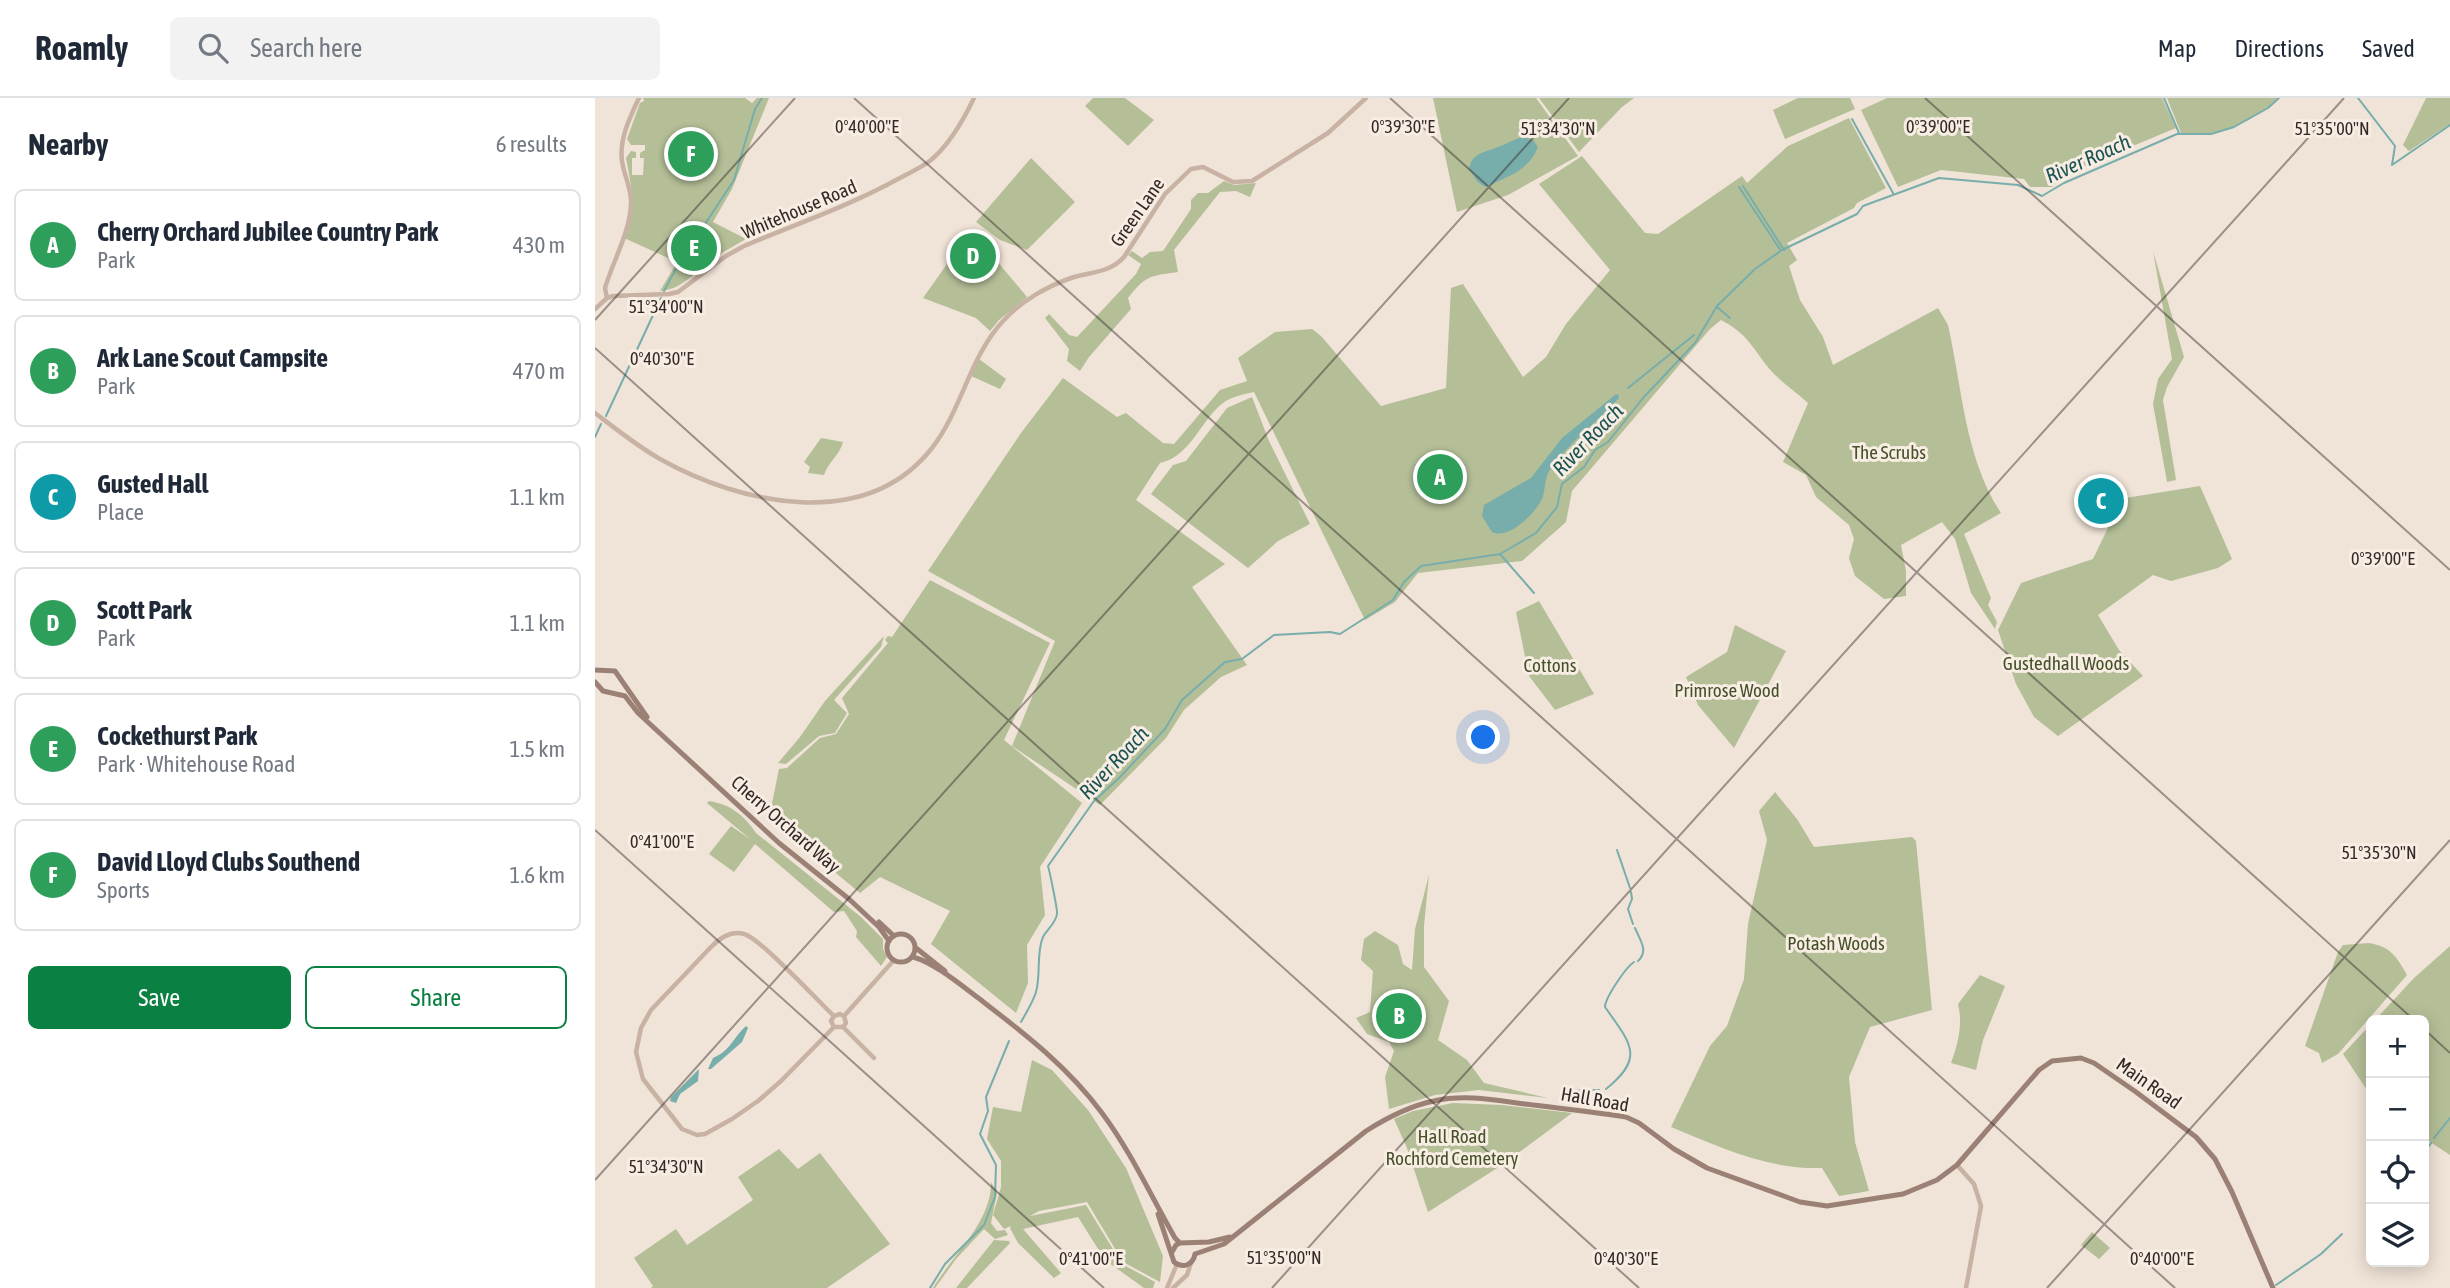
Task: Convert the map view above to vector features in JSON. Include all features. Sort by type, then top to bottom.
[{"type":"main road","name":"Cherry Orchard Way","points":[[661,732],[641,710],[620,677],[612,670],[599,671],[597,684],[603,691],[625,696],[638,713],[779,843],[849,899],[891,939]]},
{"type":"main road","points":[[610,692],[619,687],[620,677]]},
{"type":"main road","points":[[916,948],[913,957],[905,962],[894,960],[887,951],[891,939],[905,934],[913,939],[916,948],[1033,1039],[1071,1077],[1119,1138],[1180,1243]]},
{"type":"main road","points":[[913,957],[958,982]]},
{"type":"main road","name":"Main Road","points":[[1957,1165],[2039,1070],[2052,1062],[2081,1058],[2094,1063],[2196,1137],[2215,1159],[2245,1217],[2273,1288]]},
{"type":"main road","name":"Hall Road","points":[[1195,1254],[1224,1244],[1388,1116],[1424,1103],[1459,1098],[1626,1117],[1640,1123],[1674,1149],[1707,1168],[1777,1195],[1812,1205],[1827,1206],[1903,1194],[1925,1186],[1957,1165]]},
{"type":"main road","points":[[1150,1192],[1171,1253],[1177,1264],[1184,1266],[1191,1263],[1195,1254],[1189,1244],[1180,1243],[1175,1245],[1171,1253]]},
{"type":"main road","name":"Hall Road","points":[[1189,1244],[1217,1241],[1242,1231]]},
{"type":"street","points":[[595,309],[607,298],[605,288],[630,212],[631,196],[622,162],[622,149],[624,136],[639,98]]},
{"type":"street","name":"Whitehouse Road","points":[[607,298],[678,292],[744,246],[862,198],[921,167],[937,154],[955,132],[974,98]]},
{"type":"street","name":"Green Lane","points":[[595,413],[661,459],[720,485],[803,502],[831,502],[861,497],[894,483],[925,455],[947,426],[970,370],[988,338],[1009,314],[1065,281],[1116,265],[1165,194],[1191,169],[1203,167],[1233,181],[1252,181],[1328,133],[1366,98]]},
{"type":"street","points":[[834,1016],[760,943],[744,934],[731,934],[718,940],[650,1010],[641,1028],[636,1052],[643,1079],[677,1124],[689,1133],[705,1134],[758,1101],[834,1027]]},
{"type":"street","points":[[844,1016],[894,960]]},
{"type":"street","points":[[834,1016],[844,1016],[846,1023],[843,1027],[834,1027],[831,1021],[834,1016]]},
{"type":"street","points":[[843,1027],[874,1058]]},
{"type":"street","points":[[1957,1165],[1974,1184],[1981,1206],[1966,1288]]},
{"type":"street","points":[[1173,1288],[1187,1275],[1191,1263]]},
{"type":"street","points":[[1167,1288],[1177,1264]]},
{"type":"green space","points":[[643,98],[745,98],[752,103],[757,98],[769,98],[732,189],[713,222],[746,239],[716,257],[681,284],[660,291],[677,262],[624,238],[631,206],[626,158],[631,151],[636,152],[636,158],[632,158],[632,175],[643,175],[644,158],[640,158],[640,153],[645,150],[645,145],[631,145],[627,139]]},
{"type":"green space","points":[[1093,98],[1125,98],[1154,120],[1128,146],[1085,106]]},
{"type":"green space","points":[[1433,98],[1536,98],[1578,156],[1508,195],[1457,212]]},
{"type":"green space","points":[[1539,98],[1634,98],[1579,152]]},
{"type":"green space","points":[[1798,98],[1850,98],[1855,109],[1785,139],[1773,110]]},
{"type":"green space","points":[[1887,98],[2162,98],[2176,128],[2063,175],[2052,187],[2030,187],[2024,179],[1941,170],[1898,187],[1861,110]]},
{"type":"green space","points":[[2167,98],[2279,98],[2238,125],[2210,133],[2181,133]]},
{"type":"green space","points":[[2426,98],[2450,98],[2450,124],[2409,151],[2403,145]]},
{"type":"green space","name":"The Scrubs","points":[[1849,118],[1886,188],[1787,243],[1797,260],[1789,266],[1800,300],[1823,337],[1833,365],[1938,308],[1948,325],[1972,446],[1979,470],[2001,513],[1964,534],[1991,598],[1988,605],[1997,622],[1995,629],[1971,593],[1955,539],[1942,522],[1901,545],[1906,571],[1906,596],[1884,599],[1855,576],[1849,558],[1854,539],[1849,525],[1816,497],[1806,475],[1783,462],[1808,403],[1771,371],[1742,335],[1721,320],[1710,329],[1572,491],[1566,522],[1522,561],[1418,573],[1395,602],[1365,620],[1254,392],[1226,401],[1215,410],[1180,453],[1160,463],[1136,500],[1225,564],[1192,587],[1247,665],[1221,677],[1184,710],[1166,738],[1100,805],[1012,746],[1055,641],[928,571],[1021,433],[1063,378],[1117,417],[1126,413],[1163,443],[1174,444],[1220,390],[1247,381],[1238,358],[1275,332],[1312,329],[1381,406],[1446,388],[1451,288],[1463,284],[1523,377],[1546,357],[1566,324],[1610,270],[1539,184],[1582,156],[1645,233],[1658,234],[1742,176],[1747,183],[1788,146]]},
{"type":"green space","points":[[1031,158],[1075,202],[1027,250],[1000,240],[976,222]]},
{"type":"green space","points":[[1224,181],[1234,185],[1256,183],[1250,197],[1236,191],[1220,192],[1174,250],[1178,272],[1155,276],[1139,285],[1128,298],[1131,309],[1080,371],[1067,361],[1069,349],[1045,318],[1049,314],[1069,335],[1077,337],[1136,274],[1141,264],[1128,255],[1132,251],[1142,258],[1150,252],[1163,251],[1191,209],[1191,200],[1198,193],[1208,193]]},
{"type":"green space","points":[[971,230],[1027,297],[990,331],[976,318],[923,298]]},
{"type":"green space","points":[[2153,251],[2184,357],[2167,387],[2163,400],[2176,480],[2167,482],[2153,404],[2158,379],[2172,359]]},
{"type":"green space","points":[[979,359],[1006,379],[1000,389],[971,376]]},
{"type":"green space","points":[[1252,397],[1269,441],[1310,524],[1278,541],[1248,568],[1151,494],[1173,465],[1186,461],[1227,408]]},
{"type":"green space","points":[[821,438],[843,442],[824,475],[808,473],[810,467],[804,462]]},
{"type":"green space","name":"Gustedhall Woods","points":[[2200,486],[2232,559],[2218,568],[2171,581],[2153,575],[2098,615],[2119,650],[2143,676],[2058,736],[2034,717],[2016,684],[1998,630],[2021,583],[2093,559],[2117,509],[2113,500]]},
{"type":"green space","points":[[930,580],[1050,643],[1004,740],[1082,803],[1040,867],[1045,915],[1027,945],[1028,983],[1016,1013],[931,944],[950,911],[880,877],[860,893],[769,818],[779,769],[787,768],[820,738],[836,734],[849,714],[842,698],[888,643],[885,640],[888,636],[892,637]]},
{"type":"green space","name":"Cottons","points":[[1539,601],[1594,694],[1555,710],[1529,676],[1516,612]]},
{"type":"green space","name":"Primrose Wood","points":[[1735,625],[1786,651],[1734,748],[1698,705],[1686,677],[1727,652]]},
{"type":"green space","points":[[884,636],[881,647],[834,700],[847,713],[835,733],[819,736],[786,764],[778,763],[825,701]]},
{"type":"green space","name":"Potash Woods","points":[[1775,792],[1797,819],[1814,847],[1912,837],[1916,841],[1932,1010],[1870,1027],[1849,1077],[1855,1142],[1869,1191],[1839,1196],[1822,1168],[1802,1168],[1745,1156],[1671,1127],[1710,1046],[1727,1026],[1744,979],[1748,924],[1767,840],[1759,811]]},
{"type":"green space","points":[[709,801],[736,811],[756,833],[861,917],[883,939],[883,949],[887,957],[881,966],[856,937],[857,931],[844,911],[834,912],[755,844],[734,872],[709,854],[731,826],[750,839],[707,803]]},
{"type":"green space","points":[[1429,875],[1424,926],[1424,967],[1449,1001],[1438,1040],[1467,1060],[1484,1083],[1548,1098],[1479,1090],[1435,1095],[1389,1109],[1385,1077],[1394,1051],[1389,1042],[1367,1034],[1356,1018],[1370,1012],[1373,971],[1361,960],[1364,939],[1375,931],[1398,945],[1403,964],[1412,970],[1415,929]]},
{"type":"green space","points":[[2369,943],[2383,947],[2392,953],[2407,975],[2372,1015],[2366,1015],[2366,1022],[2338,1054],[2322,1063],[2319,1053],[2305,1046],[2338,952],[2343,945]]},
{"type":"green space","points":[[2450,946],[2450,1155],[2429,1141],[2429,1015],[2380,1015],[2414,978]]},
{"type":"green space","points":[[1980,975],[2005,986],[1983,1040],[1976,1070],[1951,1063],[1959,1034],[1958,1004]]},
{"type":"green space","points":[[2366,1029],[2366,1088],[2343,1054]]},
{"type":"green space","points":[[1032,1060],[1052,1070],[1088,1110],[1126,1168],[1163,1256],[1160,1282],[1123,1262],[1087,1202],[1039,1211],[1030,1216],[1086,1205],[1122,1264],[1155,1282],[1153,1288],[1144,1288],[1105,1260],[1078,1217],[1023,1229],[1061,1273],[1054,1278],[1018,1243],[1011,1226],[1004,1229],[993,1215],[1001,1187],[1001,1161],[987,1139],[993,1107],[1021,1112]]},
{"type":"green space","name":"Hall Road Rochford Cemetery","points":[[1453,1103],[1502,1105],[1572,1113],[1502,1165],[1428,1212],[1407,1148],[1394,1119],[1413,1111]]},
{"type":"green space","points":[[779,1149],[798,1169],[820,1153],[890,1244],[827,1288],[651,1288],[653,1286],[634,1258],[676,1229],[687,1245],[753,1200],[738,1177]]},
{"type":"green space","points":[[991,1182],[997,1193],[991,1223],[997,1231],[1005,1230],[1008,1235],[995,1239],[984,1229],[933,1288],[978,1224],[990,1196]]},
{"type":"green space","points":[[2092,1232],[2110,1248],[2099,1259],[2081,1245]]},
{"type":"green space","points":[[994,1240],[1010,1243],[967,1288],[956,1288]]},
{"type":"water","points":[[1523,137],[1533,140],[1538,147],[1523,168],[1485,187],[1477,181],[1469,169],[1475,157]]},
{"type":"water","points":[[1618,394],[1619,398],[1551,468],[1542,499],[1533,512],[1513,529],[1492,532],[1482,516],[1484,505],[1531,478],[1562,438]]},
{"type":"water","points":[[746,1026],[748,1028],[742,1042],[708,1069],[713,1058],[727,1048]]},
{"type":"water","points":[[699,1069],[698,1081],[680,1094],[676,1103],[670,1101],[671,1097]]},
{"type":"waterway","points":[[664,291],[734,180],[755,109],[762,98]]},
{"type":"waterway","points":[[2164,98],[2179,133]]},
{"type":"waterway","name":"River Roach","points":[[1021,1022],[1036,992],[1041,943],[1057,914],[1048,866],[1094,801],[1165,729],[1182,700],[1225,662],[1242,659],[1274,635],[1330,632],[1340,634],[1393,600],[1404,582],[1421,566],[1500,554],[1536,533],[1557,507],[1562,484],[1584,467],[1595,450],[1608,442],[1643,398],[1695,343],[1717,306],[1755,269],[1782,250],[1857,214],[1863,206],[1939,178],[2018,185],[2042,196],[2064,183],[2177,134],[2211,134],[2234,127],[2268,108],[2279,98]]},
{"type":"waterway","points":[[2358,98],[2395,146],[2392,165],[2450,125]]},
{"type":"waterway","points":[[1852,119],[1893,193]]},
{"type":"waterway","points":[[1743,186],[1784,250]]},
{"type":"waterway","points":[[1739,187],[1781,251]]},
{"type":"waterway","points":[[606,416],[661,298]]},
{"type":"waterway","points":[[1717,307],[1730,318]]},
{"type":"waterway","points":[[1628,388],[1694,335]]},
{"type":"waterway","points":[[595,437],[601,424]]},
{"type":"waterway","points":[[1500,554],[1534,593]]},
{"type":"waterway","points":[[1617,850],[1630,888]]},
{"type":"waterway","points":[[1631,892],[1632,899],[1628,909],[1633,924]]},
{"type":"waterway","points":[[1635,928],[1643,949],[1638,961]]},
{"type":"waterway","points":[[1606,1089],[1626,1068],[1630,1049],[1605,1007],[1616,983],[1634,962]]},
{"type":"waterway","name":"River Roach","points":[[930,1288],[945,1264],[984,1225],[995,1197],[996,1165],[980,1134],[988,1111],[986,1097],[1009,1041]]},
{"type":"waterway","points":[[1562,1096],[1568,1091],[1599,1090]]},
{"type":"waterway","points":[[2434,1138],[2450,1118]]},
{"type":"waterway","points":[[2276,1285],[2321,1254],[2342,1234]]},
{"type":"place","name":"David Lloyd Clubs Southend","points":[[691,154]]},
{"type":"place","name":"Cockethurst Park","points":[[694,248]]},
{"type":"place","name":"Scott Park","points":[[973,256]]},
{"type":"place","name":"Cherry Orchard Jubilee Country Park","points":[[1440,477]]},
{"type":"place","name":"Gusted Hall","points":[[2101,501]]},
{"type":"place","name":"Ark Lane Scout Campsite","points":[[1399,1016]]}]
